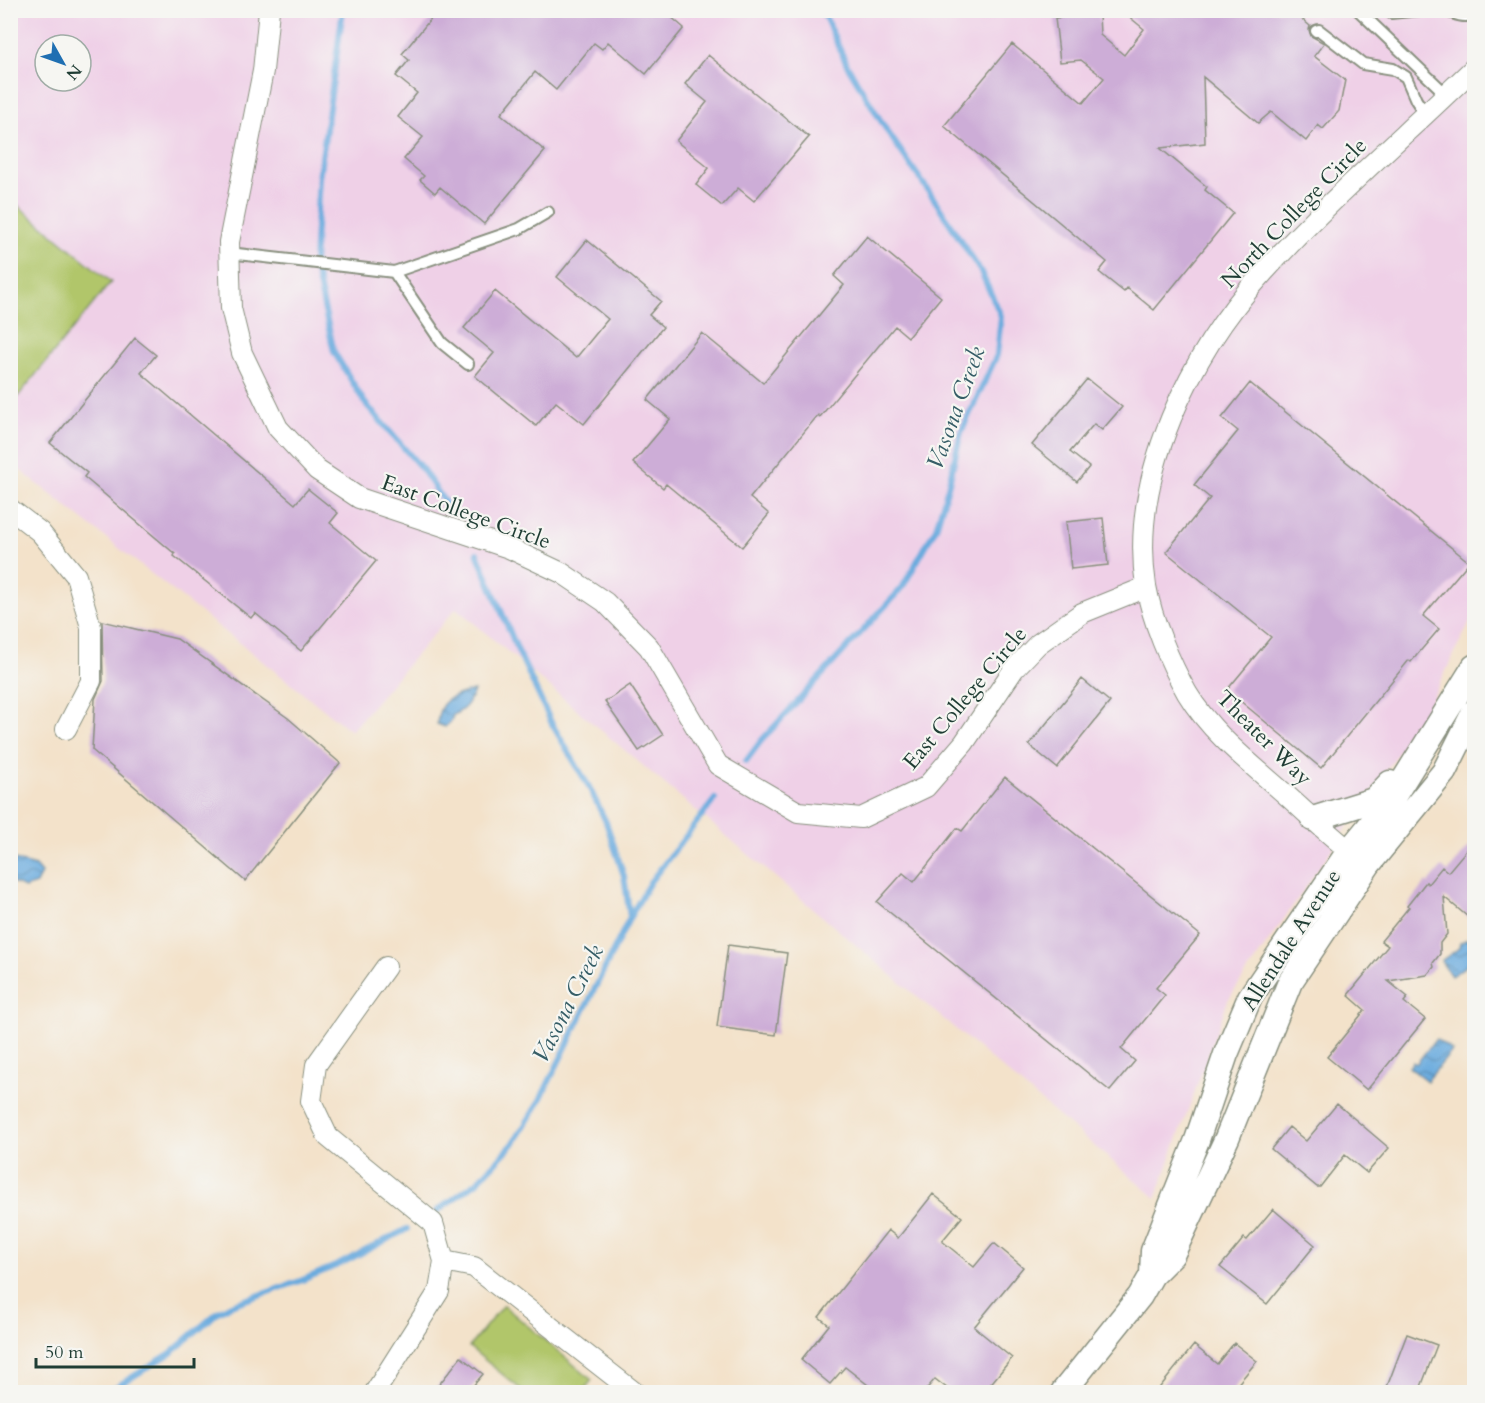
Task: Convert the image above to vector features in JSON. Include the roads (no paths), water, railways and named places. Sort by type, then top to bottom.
[{"type":"street","name":"East College Circle","points":[[265,12],[262,71],[229,242],[229,254],[231,308],[242,353],[278,428],[317,470],[358,498],[509,548],[562,573],[605,602],[649,647],[718,765],[798,812],[861,818],[926,787],[964,743],[999,688],[1038,644],[1083,613],[1146,587]]},
{"type":"street","name":"North College Circle","points":[[1146,587],[1144,555],[1146,511],[1151,482],[1168,426],[1194,370],[1220,327],[1262,274],[1320,215],[1474,68]]},
{"type":"street","points":[[10,509],[40,532],[76,576],[91,627],[91,681],[66,729]]},
{"type":"street","name":"Theater Way","points":[[1146,587],[1171,662],[1201,712],[1244,757],[1368,866]]},
{"type":"street","name":"Allendale Avenue","points":[[1152,1275],[1153,1251],[1197,1140],[1226,1054],[1250,997],[1349,851],[1392,799],[1474,667]]},
{"type":"street","name":"Allendale Avenue","points":[[1070,1390],[1140,1296],[1152,1275],[1172,1255],[1227,1138],[1290,982],[1368,866],[1444,772],[1474,712]]},
{"type":"street","points":[[1313,819],[1374,800],[1424,746]]},
{"type":"street","points":[[375,1392],[439,1291],[444,1261],[433,1223],[328,1137],[311,1101],[316,1065],[386,967]]},
{"type":"street","points":[[444,1261],[474,1267],[633,1392]]},
{"type":"lane","points":[[1358,10],[1447,95]]},
{"type":"lane","points":[[1388,10],[1391,13],[1420,10]]},
{"type":"lane","points":[[1445,10],[1462,16],[1474,14]]},
{"type":"lane","points":[[1316,31],[1319,30],[1364,64],[1393,69],[1406,77],[1416,100],[1426,115]]},
{"type":"lane","points":[[229,254],[394,272],[519,229],[548,212]]},
{"type":"lane","points":[[394,272],[442,343],[468,364]]},
{"type":"water","points":[[474,691],[466,706],[453,715],[445,727],[437,724],[440,709],[448,700],[453,696]]},
{"type":"water","points":[[11,859],[35,866],[41,873],[36,884],[25,888],[11,882]]},
{"type":"water","points":[[1467,939],[1474,948],[1474,960],[1451,976],[1441,961]]},
{"type":"water","points":[[1436,1039],[1452,1051],[1427,1081],[1409,1067],[1413,1062],[1416,1064]]},
{"type":"waterway","points":[[343,10],[319,178],[314,262],[334,352],[365,403],[423,470],[448,507]]},
{"type":"waterway","name":"Vasona Creek","points":[[746,761],[761,741],[902,588],[936,528],[961,432],[997,355],[1001,316],[981,272],[887,131],[847,65],[822,10]]},
{"type":"waterway","points":[[477,553],[518,651],[552,724],[588,785],[606,822],[624,876],[630,917]]},
{"type":"waterway","name":"Vasona Creek","points":[[437,1211],[477,1182],[513,1144],[538,1104],[630,917],[650,882],[715,799]]},
{"type":"waterway","name":"Vasona Creek","points":[[108,1392],[171,1353],[218,1312],[340,1264],[407,1229]]}]
